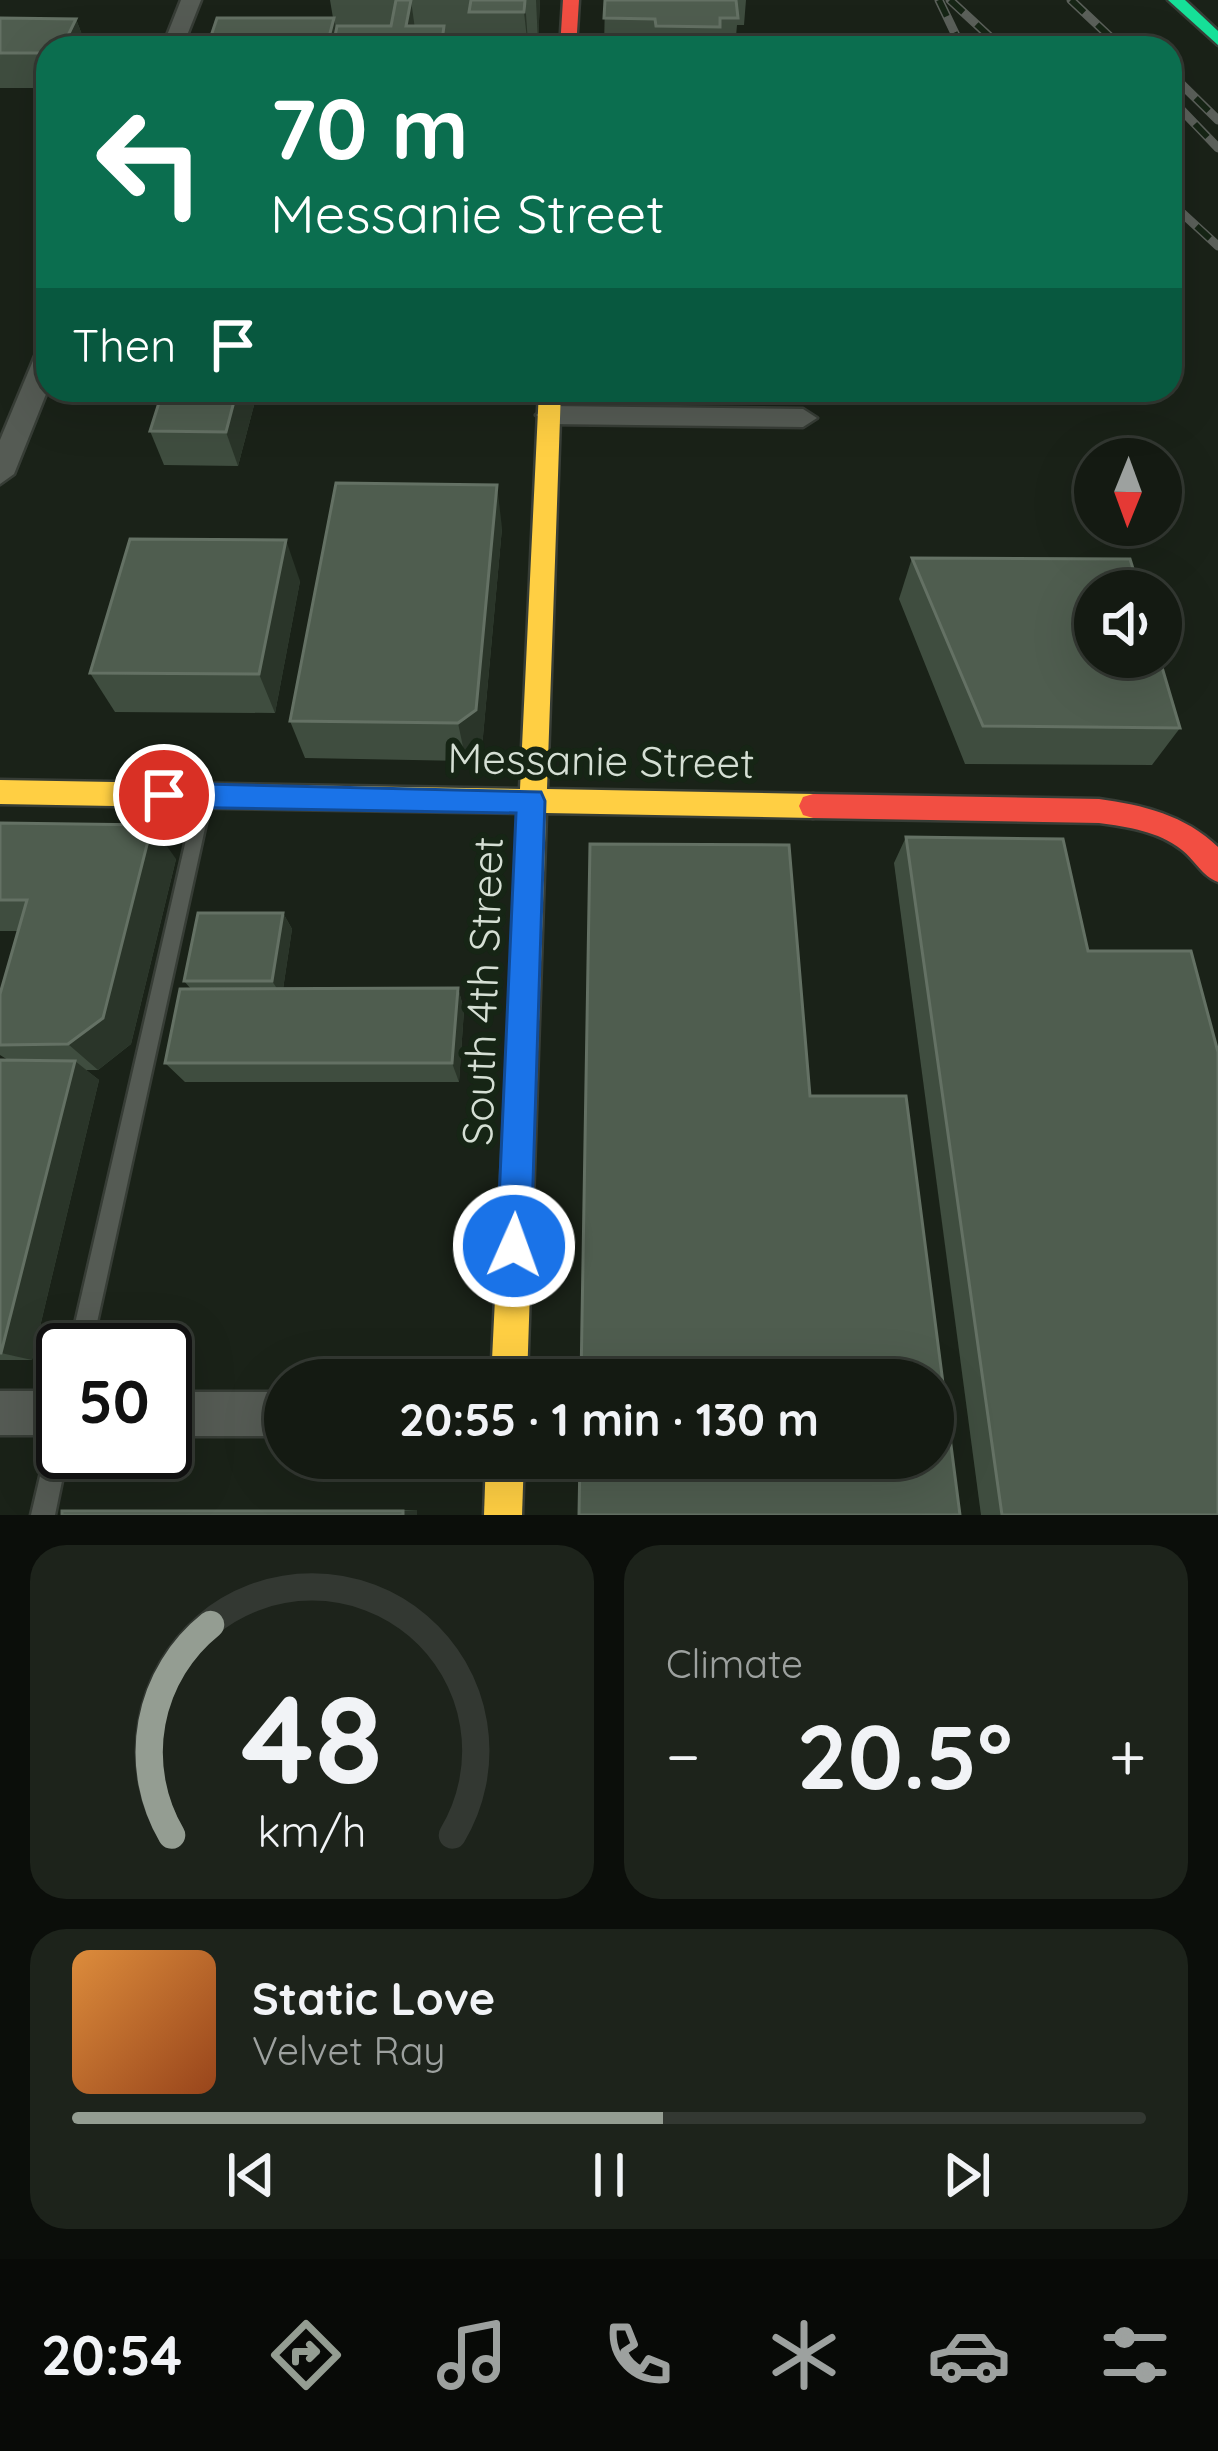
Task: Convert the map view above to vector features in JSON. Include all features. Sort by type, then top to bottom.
[{"type":"main road","points":[[569,36],[571,0]]},
{"type":"main road","points":[[1177,0],[1218,39]]},
{"type":"main road","name":"South 4th Street","points":[[510,1359],[549,402]]},
{"type":"main road","name":"Messanie Street","points":[[0,792],[1099,811],[1159,820],[1195,839],[1218,869]]},
{"type":"main road","points":[[503,1515],[505,1479]]},
{"type":"street","points":[[177,36],[191,0]]},
{"type":"street","points":[[0,474],[36,386]]},
{"type":"street","points":[[549,402],[803,418]]},
{"type":"street","points":[[0,1413],[36,1413]]},
{"type":"street","points":[[192,1414],[264,1414]]},
{"type":"lane","points":[[86,1323],[205,796]]},
{"type":"lane","points":[[43,1515],[51,1479]]},
{"type":"building","points":[[396,0],[411,0],[406,26],[444,26],[443,36],[335,36],[337,26],[391,26]]},
{"type":"building","points":[[471,0],[525,0],[524,12],[469,12]]},
{"type":"building","points":[[605,0],[736,0],[738,18],[720,18],[720,27],[656,26],[655,19],[604,18]]},
{"type":"building","points":[[0,18],[76,19],[68,36],[36,36],[36,53],[0,53]]},
{"type":"building","points":[[217,18],[334,18],[329,36],[211,36]]},
{"type":"building","points":[[159,402],[234,402],[226,432],[150,431]]},
{"type":"building","points":[[336,483],[497,485],[476,710],[458,723],[290,721]]},
{"type":"building","points":[[130,539],[286,540],[259,674],[90,673]]},
{"type":"building","points":[[912,558],[1130,559],[1133,570],[1074,570],[1074,678],[1165,678],[1180,728],[983,726]]},
{"type":"building","points":[[0,823],[152,825],[103,1018],[68,1044],[0,1045],[0,994],[27,900],[0,900]]},
{"type":"building","points":[[906,837],[1063,839],[1088,951],[1191,951],[1218,1052],[1218,1515],[1002,1515]]},
{"type":"building","points":[[590,844],[789,845],[810,1096],[906,1096],[940,1359],[581,1359]]},
{"type":"building","points":[[198,913],[283,913],[272,981],[184,981]]},
{"type":"building","points":[[458,988],[452,1063],[165,1063],[180,989]]},
{"type":"building","points":[[0,1060],[75,1061],[1,1353],[0,1353]]},
{"type":"building","points":[[954,1468],[960,1515],[579,1515],[580,1479],[954,1479]]},
{"type":"building","points":[[62,1511],[403,1511],[403,1515],[62,1515]]},
{"type":"railway","points":[[939,0],[956,36]]},
{"type":"railway","points":[[950,0],[989,36]]},
{"type":"railway","points":[[1071,0],[1109,36]]},
{"type":"railway","points":[[1182,85],[1218,120]]},
{"type":"railway","points":[[1182,110],[1218,148]]},
{"type":"railway","points":[[1182,213],[1218,246]]},
{"type":"traffic: fast","points":[[1176,0],[1218,40]]},
{"type":"traffic: slow","points":[[510,1359],[550,402]]},
{"type":"traffic: slow","points":[[0,792],[813,806]]},
{"type":"traffic: slow","points":[[503,1515],[504,1479]]},
{"type":"traffic: jam","points":[[569,36],[571,0]]},
{"type":"traffic: jam","points":[[813,806],[1117,813],[1181,833],[1218,869]]},
{"type":"route","points":[[164,795],[531,801],[514,1246]]}]
